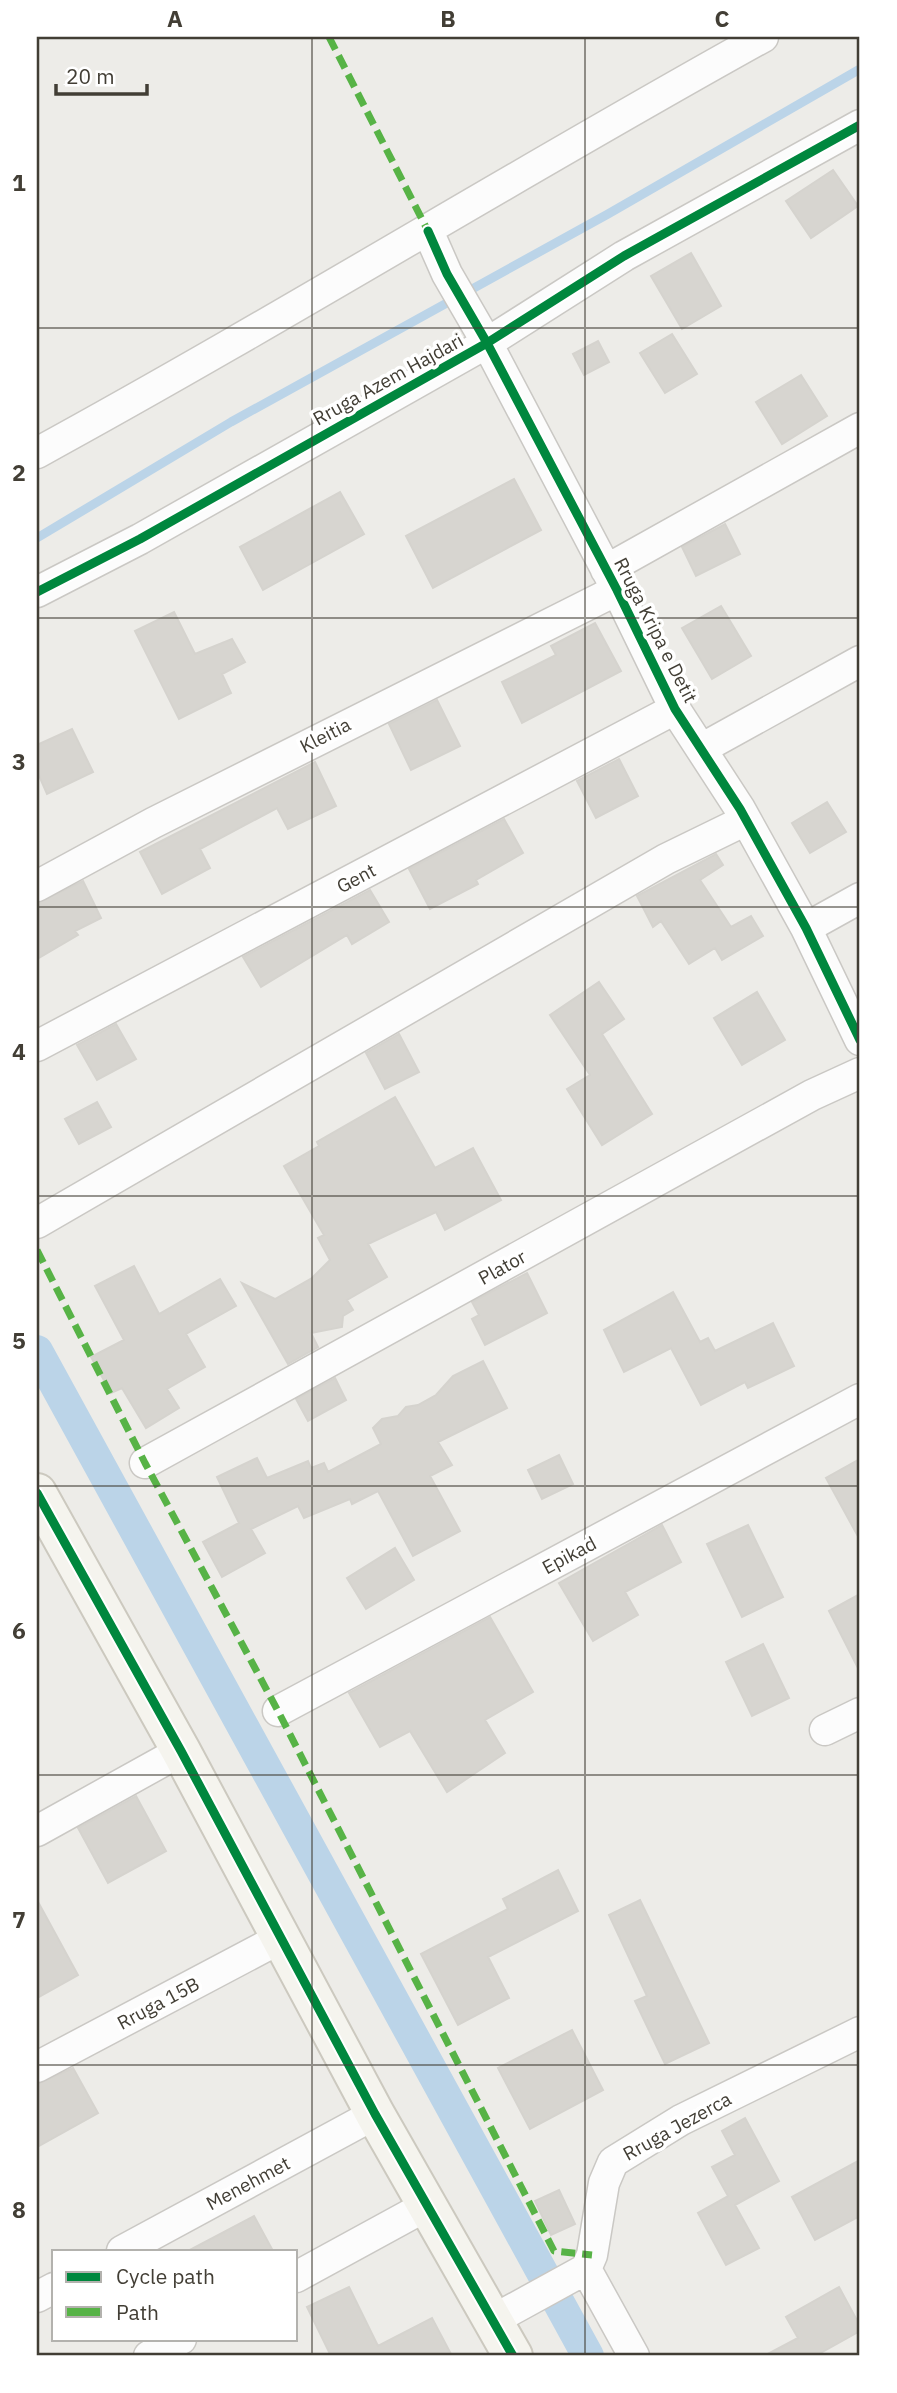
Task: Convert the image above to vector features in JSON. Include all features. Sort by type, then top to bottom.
[{"type":"street","points":[[37,453],[428,231],[561,149],[763,37]]},
{"type":"street","name":"Rruga Azem Hajdari","points":[[37,592],[140,539],[487,343],[624,256],[860,125]]},
{"type":"street","name":"Rruga Kripa e Detit","points":[[428,231],[447,274],[487,343],[675,709],[746,820],[806,928],[860,1040]]},
{"type":"street","name":"Kleitia","points":[[37,886],[611,580],[860,428]]},
{"type":"street","points":[[701,749],[860,661]]},
{"type":"street","name":"Gent","points":[[37,1046],[675,709]]},
{"type":"street","points":[[37,1223],[666,859],[746,820]]},
{"type":"street","points":[[806,928],[860,898]]},
{"type":"street","name":"Plator","points":[[145,1463],[812,1096],[860,1073]]},
{"type":"street","name":"Epikad","points":[[278,1711],[860,1399]]},
{"type":"street","points":[[37,1493],[181,1751],[279,1939],[375,2114],[513,2356]]},
{"type":"street","points":[[825,1730],[860,1713]]},
{"type":"street","points":[[37,1832],[181,1751]]},
{"type":"street","name":"Rruga 15B","points":[[37,2067],[279,1939]]},
{"type":"street","name":"Rruga Jezerca","points":[[580,2273],[592,2255],[604,2183],[613,2162],[681,2120],[860,2032]]},
{"type":"street","name":"Menehmet","points":[[124,2250],[375,2114]]},
{"type":"street","points":[[298,2276],[426,2206]]},
{"type":"street","points":[[493,2320],[580,2273],[634,2356]]},
{"type":"street","points":[[149,2356],[179,2340]]},
{"type":"building","points":[[833,170],[858,206],[811,238],[786,201]]},
{"type":"building","points":[[691,253],[721,306],[682,329],[651,276]]},
{"type":"building","points":[[672,334],[697,374],[665,393],[640,353]]},
{"type":"building","points":[[598,341],[609,362],[584,375],[573,354]]},
{"type":"building","points":[[801,375],[827,416],[782,444],[756,402]]},
{"type":"building","points":[[514,479],[541,530],[433,588],[406,536]]},
{"type":"building","points":[[340,492],[364,534],[263,590],[240,547]]},
{"type":"building","points":[[725,524],[740,554],[696,576],[682,547]]},
{"type":"building","points":[[721,606],[751,656],[712,679],[682,628]]},
{"type":"building","points":[[174,612],[195,654],[232,639],[245,662],[222,674],[231,693],[179,719],[135,631]]},
{"type":"building","points":[[595,623],[621,671],[522,723],[502,682],[556,655],[551,646]]},
{"type":"building","points":[[437,700],[460,746],[411,770],[389,724]]},
{"type":"building","points":[[72,729],[93,772],[47,794],[37,771],[37,745]]},
{"type":"building","points":[[619,759],[638,796],[596,818],[577,781]]},
{"type":"building","points":[[315,762],[336,806],[288,829],[277,808],[200,849],[210,868],[162,894],[140,852]]},
{"type":"building","points":[[827,802],[846,832],[810,853],[792,823]]},
{"type":"building","points":[[504,819],[523,853],[476,880],[478,884],[430,909],[409,869]]},
{"type":"building","points":[[716,854],[723,865],[700,880],[731,927],[751,916],[763,936],[722,960],[715,948],[689,964],[661,921],[653,927],[637,896]]},
{"type":"building","points":[[83,881],[101,918],[75,931],[78,935],[37,959],[37,903]]},
{"type":"building","points":[[370,890],[389,922],[352,944],[347,935],[261,987],[243,957]]},
{"type":"building","points":[[599,982],[624,1019],[602,1034],[652,1114],[602,1145],[567,1089],[590,1075],[550,1015]]},
{"type":"building","points":[[757,992],[785,1040],[742,1065],[714,1018]]},
{"type":"building","points":[[116,1024],[136,1059],[97,1080],[77,1045]]},
{"type":"building","points":[[399,1034],[419,1072],[385,1089],[366,1053]]},
{"type":"building","points":[[395,1097],[435,1168],[473,1148],[501,1200],[445,1230],[436,1212],[368,1244],[387,1277],[347,1300],[353,1310],[343,1316],[342,1327],[311,1333],[318,1347],[288,1364],[242,1283],[275,1299],[312,1278],[330,1260],[318,1238],[324,1235],[284,1166],[319,1146],[317,1142]]},
{"type":"building","points":[[97,1102],[111,1127],[79,1144],[65,1119]]},
{"type":"building","points":[[134,1266],[159,1314],[220,1279],[236,1306],[186,1334],[205,1367],[167,1389],[179,1408],[146,1428],[122,1388],[111,1393],[91,1357],[124,1340],[95,1286]]},
{"type":"building","points":[[527,1273],[547,1313],[485,1345],[472,1319],[479,1315],[472,1302]]},
{"type":"building","points":[[673,1292],[700,1342],[708,1338],[715,1351],[773,1323],[794,1366],[748,1388],[745,1382],[701,1405],[671,1348],[624,1372],[604,1330]]},
{"type":"building","points":[[483,1361],[507,1408],[438,1442],[452,1465],[430,1476],[460,1531],[413,1556],[378,1491],[352,1504],[350,1499],[304,1518],[298,1506],[251,1529],[265,1553],[222,1577],[203,1542],[239,1523],[217,1477],[257,1458],[267,1478],[308,1461],[311,1468],[324,1463],[328,1472],[381,1444],[373,1428],[382,1419],[398,1416],[406,1407],[418,1405],[436,1395],[453,1376]]},
{"type":"building","points":[[335,1378],[346,1400],[308,1421],[296,1399]]},
{"type":"building","points":[[559,1455],[573,1484],[542,1499],[528,1470]]},
{"type":"building","points":[[860,1459],[860,1540],[826,1478]]},
{"type":"building","points":[[662,1525],[681,1562],[625,1592],[638,1615],[593,1641],[559,1583]]},
{"type":"building","points":[[748,1525],[783,1597],[742,1617],[707,1544]]},
{"type":"building","points":[[395,1548],[414,1580],[366,1609],[347,1578]]},
{"type":"building","points":[[860,1594],[860,1672],[829,1611]]},
{"type":"building","points":[[490,1617],[533,1692],[485,1720],[505,1753],[447,1792],[410,1731],[380,1747],[349,1693]]},
{"type":"building","points":[[763,1644],[789,1698],[752,1716],[726,1662]]},
{"type":"building","points":[[136,1796],[166,1851],[108,1883],[78,1828]]},
{"type":"building","points":[[558,1870],[578,1911],[488,1957],[509,1998],[458,2025],[421,1954],[508,1909],[503,1899]]},
{"type":"building","points":[[37,1900],[78,1975],[37,1998]]},
{"type":"building","points":[[640,1900],[709,2043],[665,2064],[635,2001],[647,1996],[609,1915]]},
{"type":"building","points":[[572,2030],[603,2090],[530,2129],[498,2068]]},
{"type":"building","points":[[73,2068],[98,2113],[37,2147],[37,2084]]},
{"type":"building","points":[[745,2118],[779,2181],[735,2205],[759,2248],[726,2265],[698,2213],[728,2196],[712,2167],[735,2155],[722,2131]]},
{"type":"building","points":[[860,2160],[860,2216],[815,2240],[792,2197]]},
{"type":"building","points":[[559,2190],[575,2224],[551,2235],[535,2201]]},
{"type":"building","points":[[254,2216],[272,2250],[190,2250]]},
{"type":"building","points":[[349,2287],[378,2346],[432,2318],[452,2356],[331,2356],[307,2307]]},
{"type":"building","points":[[839,2287],[860,2326],[860,2331],[815,2356],[764,2356],[798,2338],[786,2317]]},
{"type":"waterway","points":[[37,538],[231,422],[608,214],[860,69]]},
{"type":"waterway","points":[[37,1351],[588,2356]]},
{"type":"marked path","points":[[329,37],[428,231]]},
{"type":"marked path","points":[[37,1250],[145,1463],[278,1711],[554,2251],[592,2255]]},
{"type":"cycle path","points":[[37,592],[140,539],[487,343],[624,256],[860,125]]},
{"type":"cycle path","points":[[428,231],[447,274],[487,343],[617,590],[675,709],[740,809],[806,928],[860,1040]]},
{"type":"cycle path","points":[[37,1493],[181,1751],[375,2114],[513,2356]]}]
